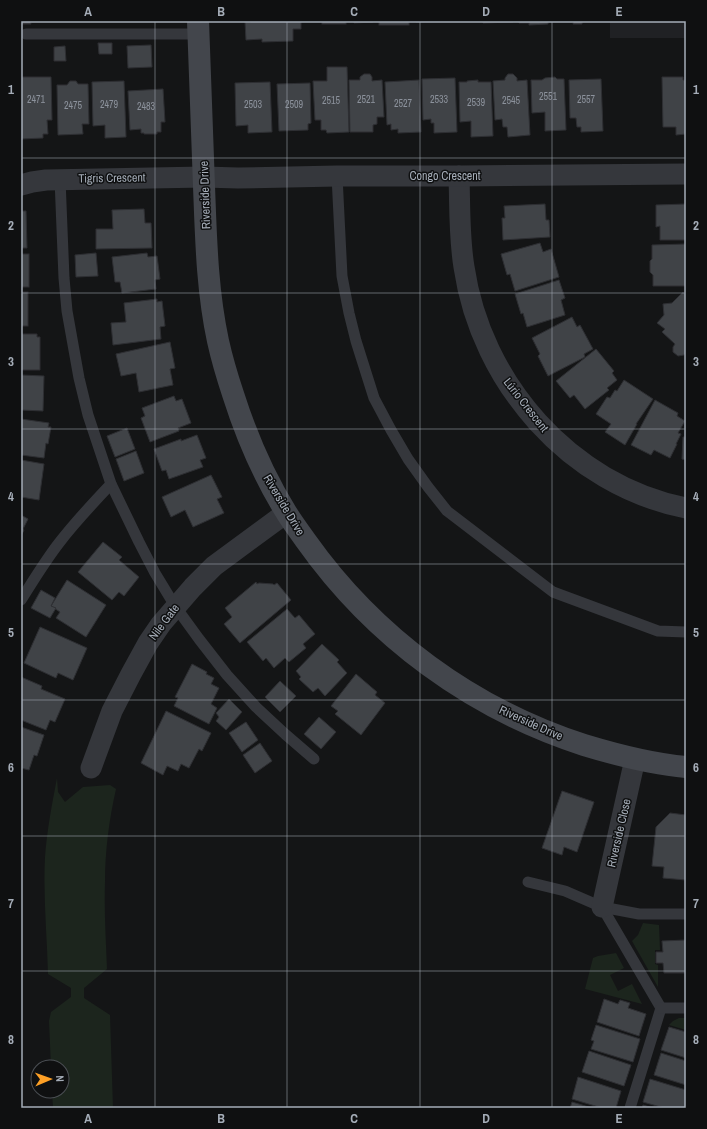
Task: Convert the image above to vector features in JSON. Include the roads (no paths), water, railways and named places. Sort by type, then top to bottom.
[{"type":"street","name":"Riverside Drive","points":[[198,27],[208,265],[212,308],[218,342],[226,374],[252,446],[266,477],[286,513],[319,560],[375,622],[432,669],[453,683],[491,705],[527,723],[576,742],[605,752],[635,759],[686,767]]},
{"type":"street","name":"Congo Crescent","points":[[204,177],[238,178],[686,174]]},
{"type":"street","name":"Lúrio Crescent","points":[[459,176],[464,268],[470,297],[478,325],[490,352],[514,394],[548,433],[572,455],[597,472],[628,489],[655,500],[686,508]]},
{"type":"street","name":"Tigris Crescent","points":[[21,185],[32,182],[60,179],[204,177]]},
{"type":"street","name":"Nile Gate","points":[[91,768],[112,711],[148,643],[161,624],[175,606],[214,566],[286,513]]},
{"type":"street","name":"Riverside Close","points":[[602,907],[635,759]]},
{"type":"lane","points":[[26,34],[198,27]]},
{"type":"lane","points":[[338,176],[342,276],[356,341],[374,398],[408,459],[428,488],[447,511],[553,592],[658,631],[686,632]]},
{"type":"lane","points":[[60,179],[64,278],[67,311],[79,378],[88,415],[111,484],[139,542],[175,606],[227,675],[256,707],[314,759]]},
{"type":"lane","points":[[21,600],[58,544],[111,484]]},
{"type":"lane","points":[[528,882],[565,891],[602,907],[639,914],[686,914]]},
{"type":"lane","points":[[602,907],[661,1008],[630,1108]]},
{"type":"lane","points":[[661,1008],[686,1008]]}]
